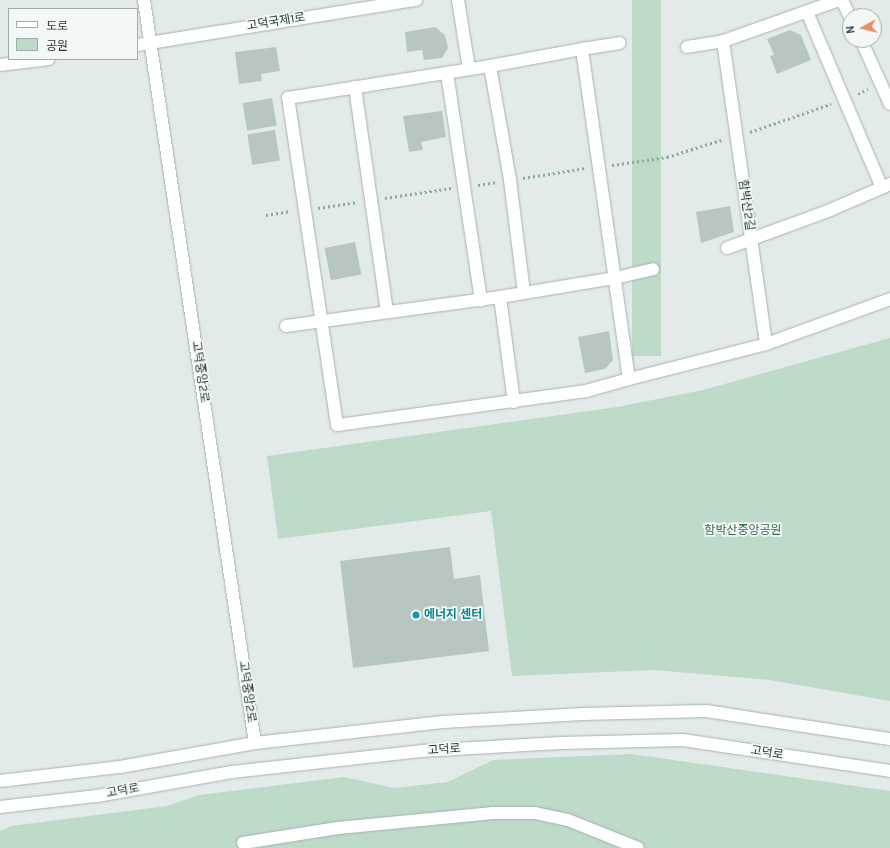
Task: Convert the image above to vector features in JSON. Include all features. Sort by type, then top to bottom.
[{"type":"street","name":"고덕중앙2로","points":[[144,0],[255,743]]},
{"type":"street","name":"고덕국제1로","points":[[138,45],[416,0]]},
{"type":"street","points":[[458,0],[469,70]]},
{"type":"street","points":[[687,47],[724,41],[807,12],[823,3],[841,0]]},
{"type":"street","points":[[727,248],[828,211],[886,186],[844,100],[807,12]]},
{"type":"street","name":"함박산2길","points":[[724,41],[766,344]]},
{"type":"street","points":[[620,43],[469,70],[288,98],[337,424],[514,402],[586,391],[766,344],[890,299]]},
{"type":"street","points":[[865,48],[890,104]]},
{"type":"street","points":[[582,49],[629,380]]},
{"type":"street","points":[[0,65],[40,60]]},
{"type":"street","points":[[490,66],[510,180],[524,293]]},
{"type":"street","points":[[447,73],[481,300]]},
{"type":"street","points":[[355,87],[387,312]]},
{"type":"street","points":[[286,326],[481,300],[615,278],[654,269]]},
{"type":"street","points":[[500,297],[514,402]]},
{"type":"street","name":"고덕로","points":[[0,781],[120,766],[255,743],[443,722],[583,714],[706,711],[890,739]]},
{"type":"street","name":"고덕로","points":[[0,807],[97,796],[232,772],[421,751],[560,742],[683,740],[890,771]]},
{"type":"street","points":[[243,842],[338,828],[493,813],[534,813],[568,820],[638,848]]},
{"type":"path","points":[[667,157],[844,100],[881,84]]},
{"type":"green space","points":[[632,0],[661,0],[661,356],[632,356]]},
{"type":"green space","name":"함박산중앙공원","points":[[890,338],[890,701],[770,680],[654,670],[512,676],[491,511],[278,539],[267,456],[617,407],[703,390]]},
{"type":"green space","points":[[631,754],[890,791],[890,848],[0,848],[0,831],[11,826],[167,806],[199,795],[344,777],[394,788],[448,782],[493,760]]},
{"type":"building","points":[[435,27],[445,35],[448,48],[442,58],[424,60],[422,50],[407,52],[405,32]]},
{"type":"building","points":[[790,30],[801,35],[811,60],[777,74],[770,56],[774,55],[767,39]]},
{"type":"building","points":[[276,47],[280,71],[261,74],[262,81],[239,84],[235,52]]},
{"type":"building","points":[[272,98],[277,126],[247,131],[242,103]]},
{"type":"building","points":[[442,111],[446,137],[421,142],[423,150],[409,152],[403,116]]},
{"type":"building","points":[[275,130],[280,161],[252,165],[247,134]]},
{"type":"building","points":[[730,206],[734,232],[701,243],[696,212]]},
{"type":"building","points":[[355,242],[361,274],[331,280],[325,248]]},
{"type":"building","points":[[609,331],[613,360],[605,369],[585,373],[578,337]]},
{"type":"building","name":"에너지 센터","points":[[450,547],[454,579],[480,575],[489,651],[353,668],[340,561]]},
{"type":"place","name":"에너지 센터","points":[[416,615]]}]
